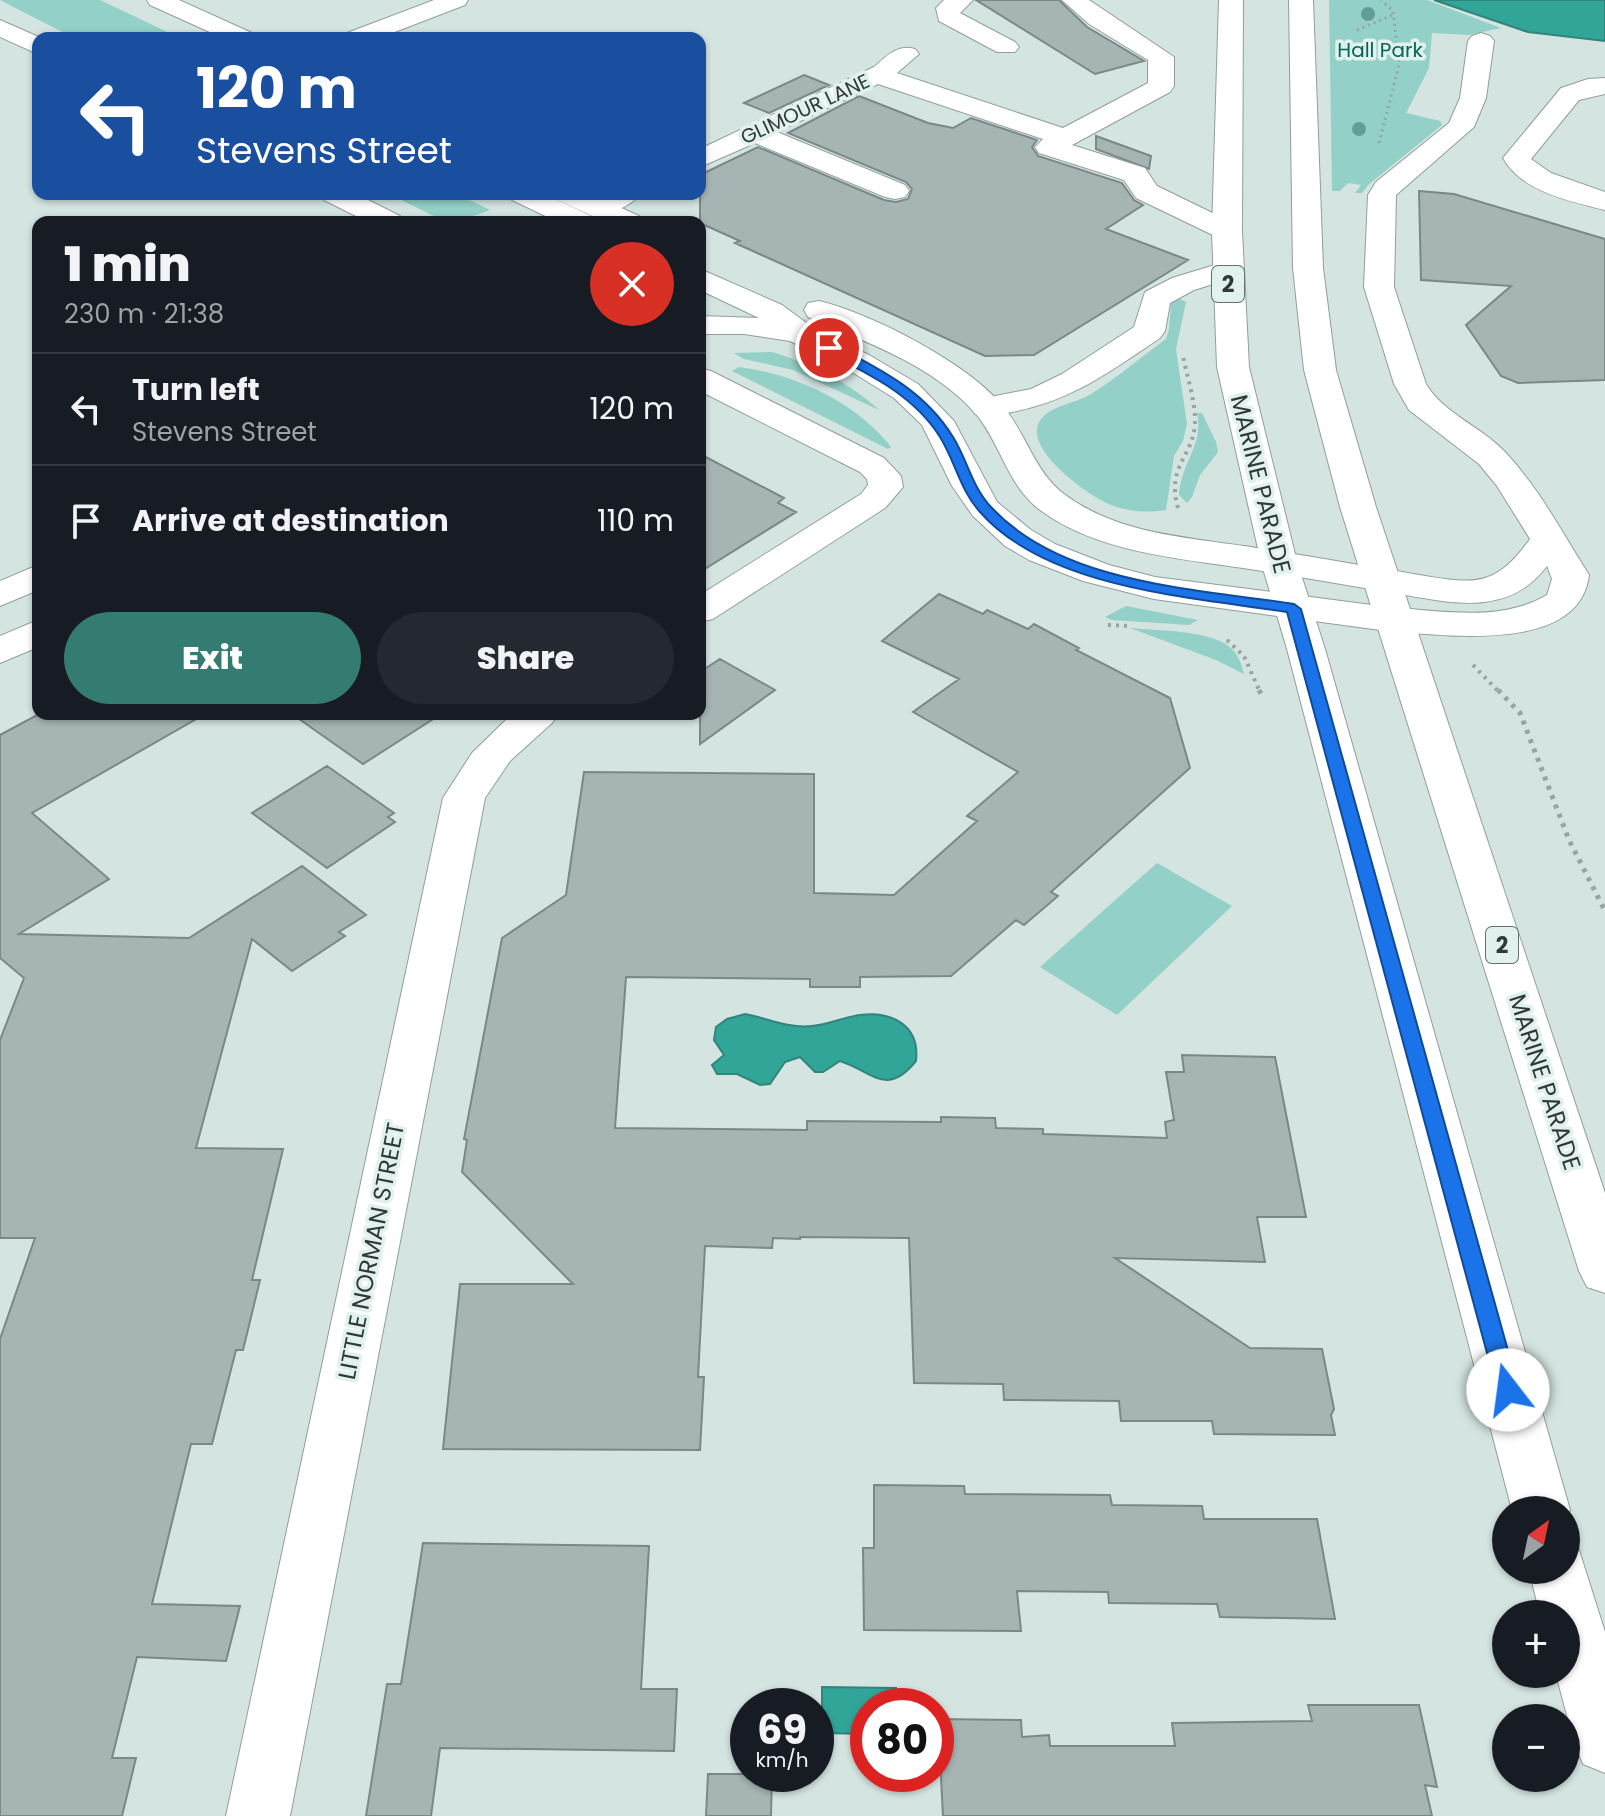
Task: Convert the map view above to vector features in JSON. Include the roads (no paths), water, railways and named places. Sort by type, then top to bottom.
[{"type":"main road","points":[[159,0],[230,32]]},
{"type":"main road","points":[[372,32],[456,0]]},
{"type":"main road","points":[[961,0],[950,5],[946,12],[1006,47]]},
{"type":"main road","points":[[981,34],[967,11],[987,0]]},
{"type":"main road","points":[[1074,0],[1162,60],[1160,88],[1049,147],[1135,174],[1146,192],[1227,231]]},
{"type":"main road","name":"MARINE PARADE","points":[[1231,0],[1227,231],[1233,367],[1279,562],[1537,1496]]},
{"type":"main road","name":"MARINE PARADE","points":[[1302,6],[1308,268],[1320,370],[1358,507],[1605,1271]]},
{"type":"main road","points":[[0,27],[32,43]]},
{"type":"main road","points":[[707,274],[926,361],[960,383],[987,407],[1000,424],[1032,485],[1070,514],[1101,529],[1130,537],[1279,562],[1388,600],[1506,623],[1525,620],[1562,602],[1569,589],[1571,575],[1511,481],[1491,457],[1421,403],[1399,355],[1379,287],[1382,195],[1386,188],[1461,127],[1473,98],[1481,41]]},
{"type":"main road","name":"GLIMOUR LANE","points":[[706,156],[876,75],[906,54]]},
{"type":"main road","points":[[876,75],[1065,138]]},
{"type":"main road","points":[[1605,86],[1588,87],[1570,94],[1517,158],[1524,171],[1605,201]]},
{"type":"main road","points":[[755,133],[895,191]]},
{"type":"main road","points":[[346,200],[378,216]]},
{"type":"main road","points":[[541,200],[589,215],[615,200]]},
{"type":"main road","points":[[574,200],[589,215]]},
{"type":"main road","points":[[987,407],[1040,397],[1073,381],[1149,331],[1153,301],[1170,290],[1228,270]]},
{"type":"main road","points":[[707,274],[771,312],[805,337],[885,377],[923,405],[947,438],[969,486],[985,509],[1018,538],[1042,552],[1125,582],[1294,609],[1388,600]]},
{"type":"main road","points":[[706,325],[744,325],[805,337]]},
{"type":"main road","points":[[706,381],[872,465],[884,476],[886,487],[879,496],[706,607]]},
{"type":"main road","points":[[0,595],[32,579]]},
{"type":"main road","points":[[0,651],[32,635]]},
{"type":"main road","name":"LITTLE NORMAN STREET","points":[[258,1816],[464,798],[473,778],[487,760],[531,720]]},
{"type":"main road","points":[[1562,1584],[1605,1742]]},
{"type":"park label","name":"Hall Park","points":[[1380,50]]}]
